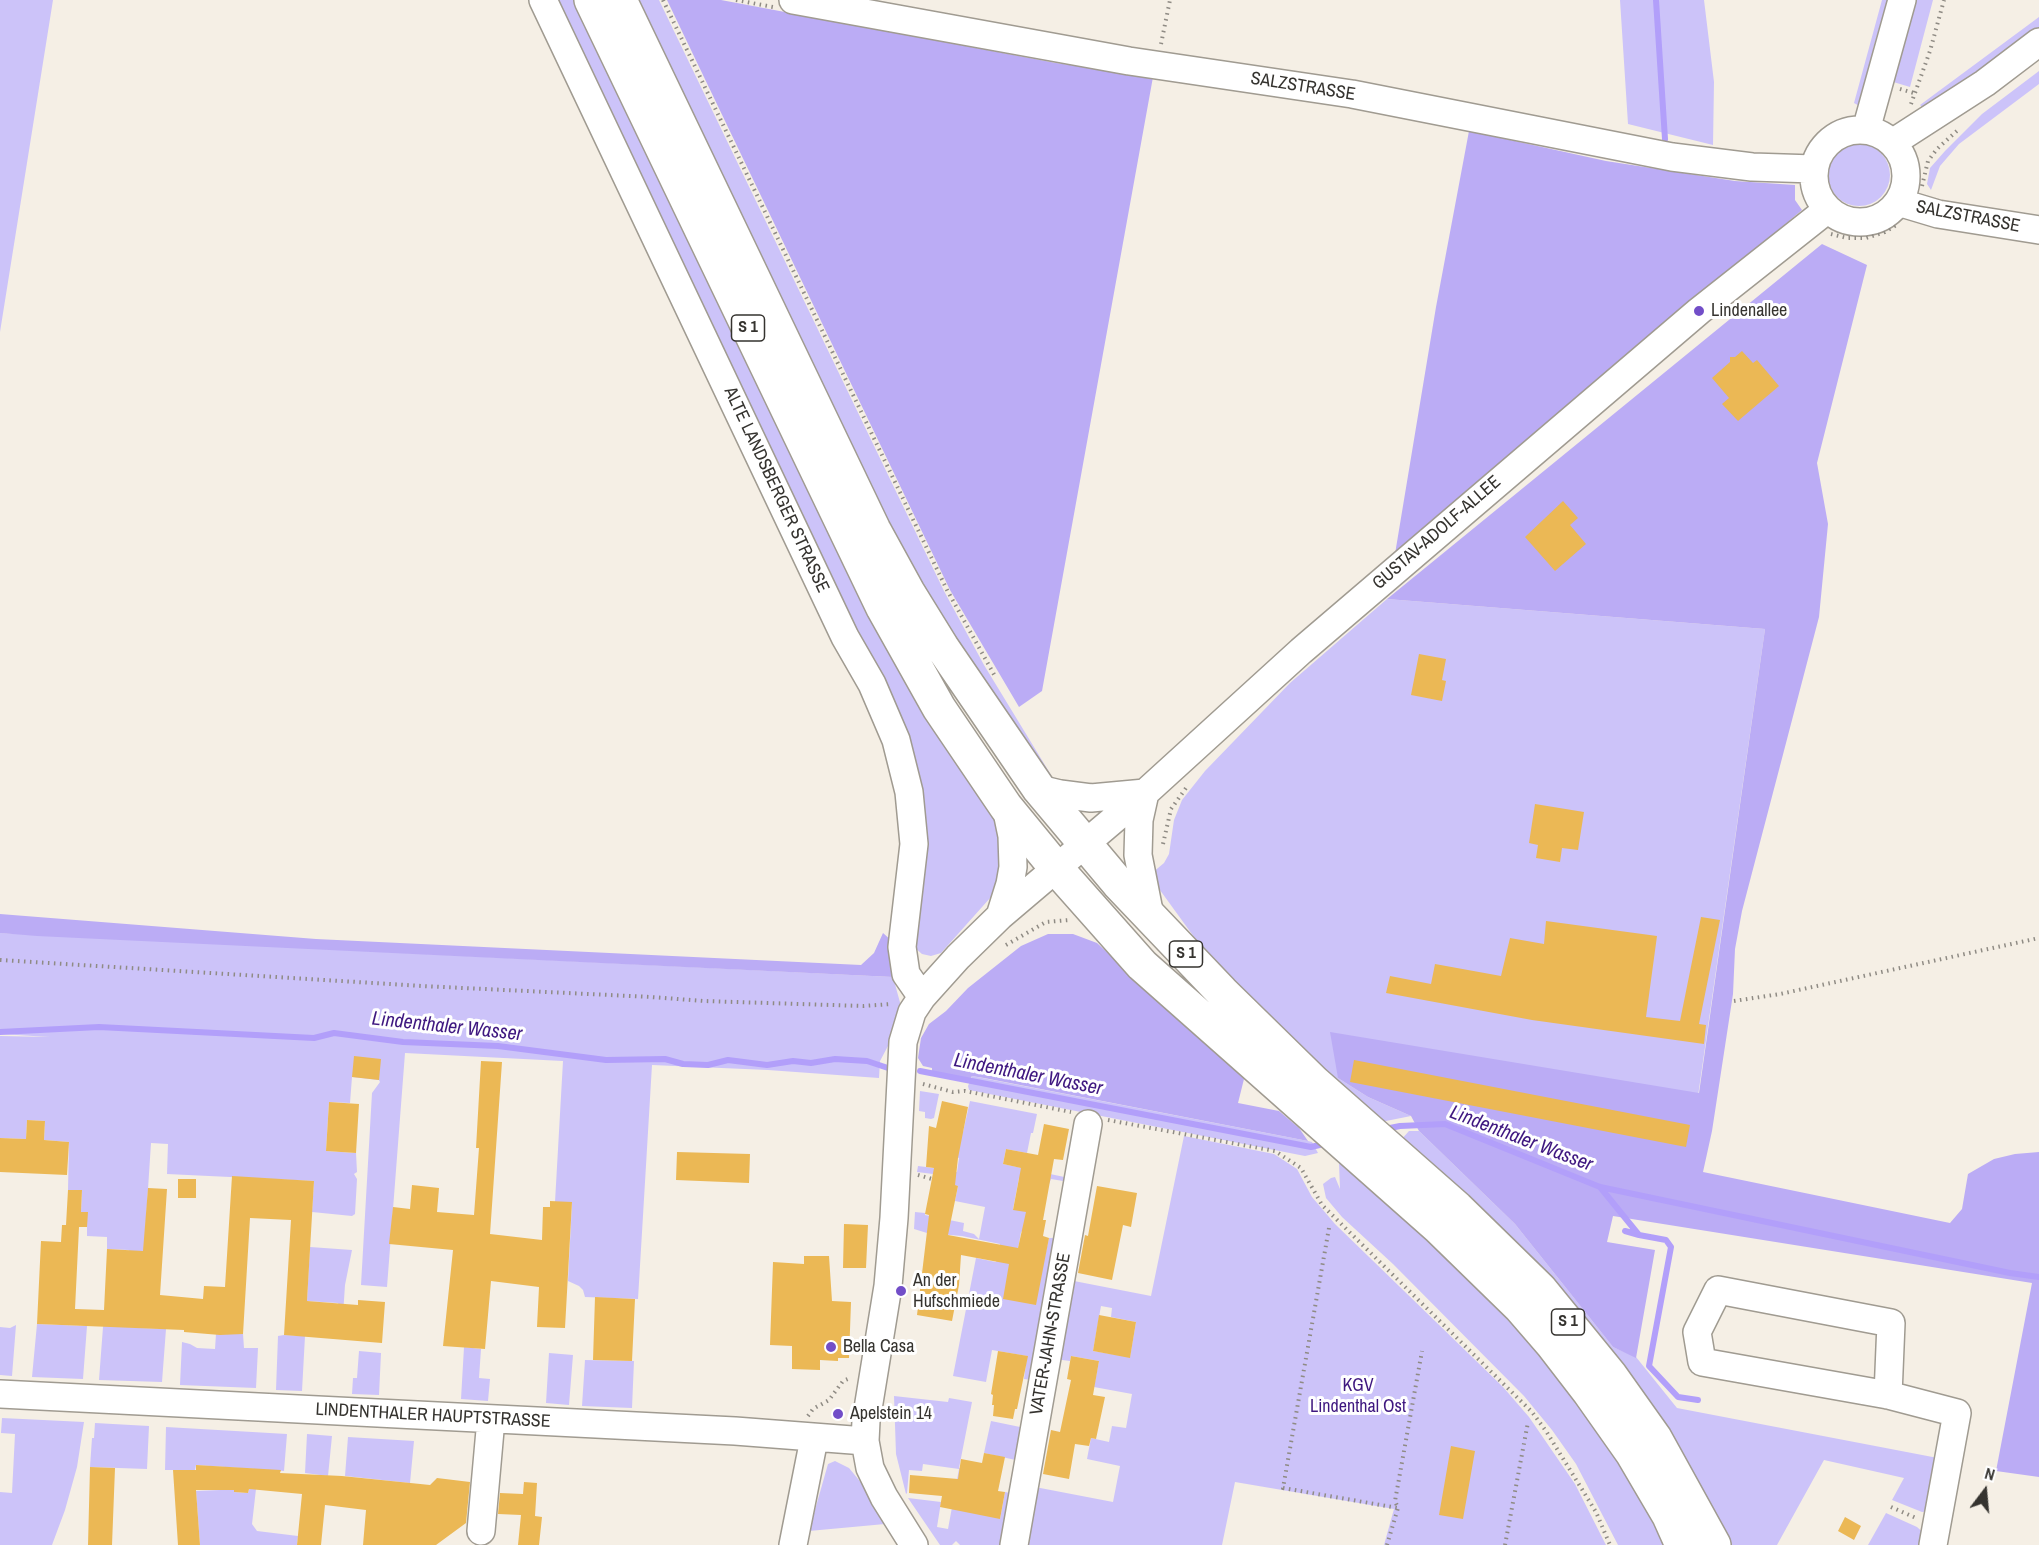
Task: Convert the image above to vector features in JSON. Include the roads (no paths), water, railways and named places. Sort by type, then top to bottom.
[{"type":"main road","name":"S 1","points":[[591,0],[883,608],[939,708],[1006,807],[1056,868],[1142,965],[1355,1136],[1457,1208],[1505,1254],[1573,1327],[1611,1376],[1655,1438],[1714,1545]]},
{"type":"main road","name":"S 1","points":[[620,0],[874,530],[942,647],[1039,789],[1084,844],[1150,916],[1221,992],[1315,1083],[1355,1136],[1552,1344],[1590,1392],[1632,1453],[1669,1516],[1682,1545]]},
{"type":"street","name":"ALTE LANDSBERGER STRASSE","points":[[543,0],[845,637],[872,684],[896,740],[909,792],[914,844],[902,947],[906,974],[922,997]]},
{"type":"street","name":"SALZSTRASSE","points":[[793,0],[1156,65],[1374,98],[1672,157],[1752,167],[1814,169]]},
{"type":"street","points":[[1866,130],[1902,0]]},
{"type":"street","points":[[1892,142],[1985,83],[2039,42]]},
{"type":"street","points":[[1906,168],[1928,140],[1985,83]]},
{"type":"street","points":[[1866,130],[1880,134],[1892,142],[1901,154],[1906,168],[1906,205],[1868,221],[1853,222],[1840,217],[1828,221],[1814,184],[1814,169],[1818,155],[1827,143],[1845,133],[1866,130]]},
{"type":"street","name":"SALZSTRASSE","points":[[1906,205],[1938,214],[2039,230]]},
{"type":"street","name":"GUSTAV-ADOLF-ALLEE","points":[[1056,868],[1145,793],[1301,651],[1699,311],[1828,221]]},
{"type":"street","points":[[1039,789],[1091,798],[1145,793],[1140,820],[1138,855],[1150,916]]},
{"type":"street","points":[[1000,916],[1013,867],[1012,836],[1006,807]]},
{"type":"street","points":[[914,1545],[884,1497],[870,1468],[865,1441],[874,1367],[888,1286],[900,1072],[906,1027],[922,997],[950,964],[1000,916],[1056,868]]},
{"type":"street","name":"VATER-JAHN-STRASSE","points":[[1014,1545],[1081,1118]]},
{"type":"street","points":[[1888,1395],[1891,1323],[1718,1290],[1697,1332],[1702,1362],[1888,1395],[1957,1413],[1933,1545]]},
{"type":"street","name":"LINDENTHALER HAUPTSTRASSE","points":[[0,1394],[735,1431],[865,1441]]},
{"type":"street","points":[[481,1532],[490,1419]]},
{"type":"street","points":[[793,1545],[804,1438]]},
{"type":"waterway","points":[[1656,0],[1665,139]]},
{"type":"waterway","name":"Lindenthaler Wasser","points":[[0,1032],[99,1027],[314,1038],[334,1033],[403,1042],[498,1046],[606,1060],[665,1059],[683,1064],[708,1065],[728,1060],[767,1065],[793,1061],[811,1063],[835,1059],[867,1061],[888,1068]]},
{"type":"waterway","name":"Lindenthaler Wasser","points":[[920,1071],[1311,1147],[1328,1143]]},
{"type":"waterway","name":"Lindenthaler Wasser","points":[[1385,1129],[1445,1124],[1600,1187],[2010,1273],[2039,1277]]},
{"type":"waterway","points":[[1600,1187],[1639,1235],[1666,1240],[1671,1247],[1649,1366],[1678,1397],[1698,1400]]},
{"type":"waterway","points":[[1625,1231],[1639,1235]]},
{"type":"place","name":"Lindenallee","points":[[1699,311]]},
{"type":"place","name":"An der Hufschmiede","points":[[901,1291]]},
{"type":"place","name":"Bella Casa","points":[[831,1347]]},
{"type":"place","name":"Apelstein 14","points":[[838,1414]]},
{"type":"park label","name":"KGV Lindenthal Ost","points":[[1358,1396]]}]
